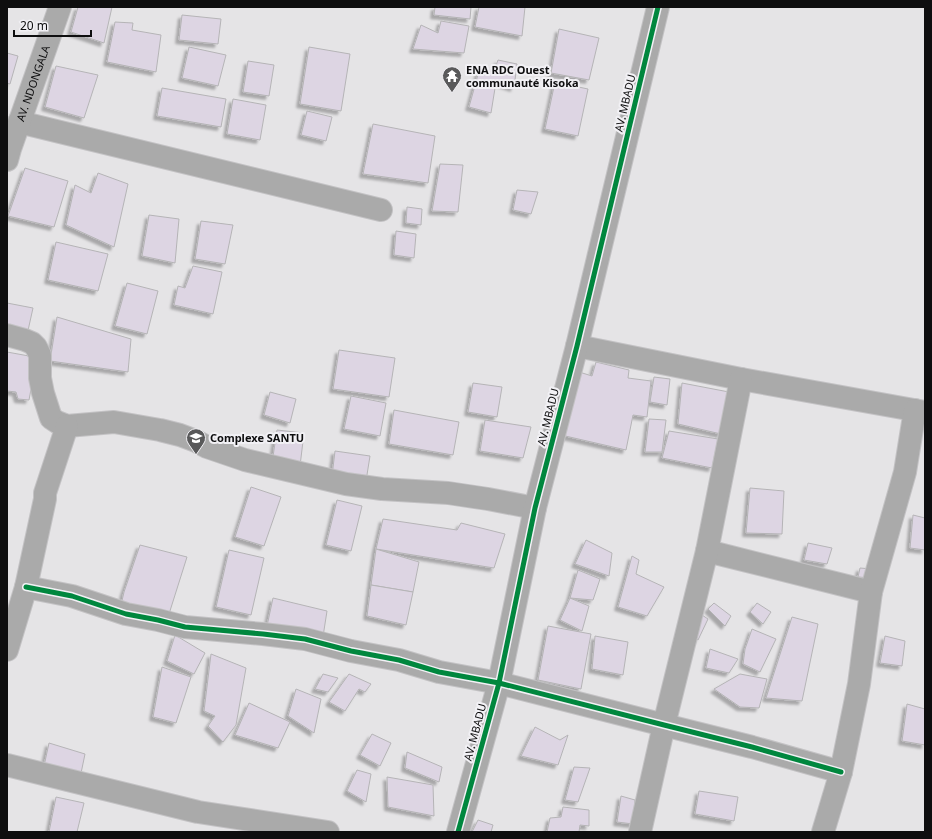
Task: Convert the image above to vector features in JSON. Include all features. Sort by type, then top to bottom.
[{"type":"street","name":"AV. NDONGALA","points":[[8,152],[60,7]]},
{"type":"street","name":"AV. MBADU","points":[[458,832],[499,682],[535,508],[577,346],[658,7]]},
{"type":"street","points":[[19,122],[381,210]]},
{"type":"street","points":[[7,335],[25,340],[32,343],[36,347],[40,355],[40,378],[43,393],[51,418],[67,426],[114,422],[160,430],[180,435],[207,447],[246,460],[346,484],[382,489],[448,493],[535,508]]},
{"type":"street","points":[[577,346],[741,379],[920,411],[905,472],[871,592],[859,684],[841,772],[823,832]]},
{"type":"street","points":[[640,832],[664,725],[708,551],[741,379]]},
{"type":"street","points":[[7,650],[26,587],[45,493],[67,426]]},
{"type":"street","points":[[708,551],[871,592]]},
{"type":"street","points":[[26,587],[72,596],[126,614],[185,627],[305,639],[351,651],[399,660],[439,672],[499,682],[752,747],[841,772]]},
{"type":"street","points":[[7,764],[198,812],[328,832]]},
{"type":"building","points":[[78,7],[112,7],[104,43],[71,32]]},
{"type":"building","points":[[435,7],[471,7],[470,19],[434,15]]},
{"type":"building","points":[[479,7],[525,7],[522,36],[475,27]]},
{"type":"building","points":[[182,15],[221,19],[218,44],[179,40]]},
{"type":"building","points":[[441,21],[469,26],[464,53],[413,49],[421,25],[438,33]]},
{"type":"building","points":[[115,22],[133,23],[132,30],[161,35],[156,72],[107,62]]},
{"type":"building","points":[[559,29],[599,38],[589,80],[551,73]]},
{"type":"building","points":[[189,47],[226,55],[218,86],[182,78]]},
{"type":"building","points":[[309,47],[350,54],[341,111],[300,104]]},
{"type":"building","points":[[7,53],[18,56],[10,84],[7,83]]},
{"type":"building","points":[[498,60],[517,64],[514,88],[496,82],[491,113],[469,107],[479,71],[493,74]]},
{"type":"building","points":[[248,61],[274,65],[269,96],[243,92]]},
{"type":"building","points":[[56,66],[98,75],[84,118],[45,107]]},
{"type":"building","points":[[555,82],[588,89],[578,136],[545,129]]},
{"type":"building","points":[[162,88],[226,99],[221,127],[157,116]]},
{"type":"building","points":[[233,99],[266,105],[260,140],[227,134]]},
{"type":"building","points":[[307,111],[332,117],[326,141],[301,135]]},
{"type":"building","points":[[373,124],[435,136],[428,183],[363,174]]},
{"type":"building","points":[[440,164],[463,165],[458,212],[432,211]]},
{"type":"building","points":[[25,168],[68,181],[54,227],[8,216]]},
{"type":"building","points":[[98,173],[128,184],[114,247],[66,225],[75,185],[91,193]]},
{"type":"building","points":[[517,190],[538,192],[531,214],[513,210]]},
{"type":"building","points":[[407,207],[422,209],[421,225],[406,223]]},
{"type":"building","points":[[149,215],[179,219],[175,263],[142,256]]},
{"type":"building","points":[[201,221],[233,225],[225,264],[195,259]]},
{"type":"building","points":[[396,231],[416,234],[414,258],[394,255]]},
{"type":"building","points":[[56,242],[108,254],[98,291],[48,280]]},
{"type":"building","points":[[193,266],[222,272],[213,314],[174,305],[178,286],[185,288]]},
{"type":"building","points":[[127,283],[158,291],[147,334],[115,326]]},
{"type":"building","points":[[7,303],[33,308],[27,335],[7,332]]},
{"type":"building","points":[[57,317],[131,339],[128,372],[50,361]]},
{"type":"building","points":[[339,350],[395,358],[389,397],[333,389]]},
{"type":"building","points":[[7,352],[29,356],[34,373],[29,400],[18,399],[16,392],[7,391]]},
{"type":"building","points":[[596,362],[629,370],[628,378],[651,381],[647,417],[633,415],[626,450],[561,435],[576,371],[592,376]]},
{"type":"building","points":[[654,377],[670,379],[667,405],[650,402]]},
{"type":"building","points":[[473,383],[502,387],[497,417],[468,412]]},
{"type":"building","points":[[682,383],[729,392],[721,434],[678,424]]},
{"type":"building","points":[[270,392],[296,399],[290,423],[264,415]]},
{"type":"building","points":[[351,396],[386,403],[380,436],[344,429]]},
{"type":"building","points":[[394,410],[459,422],[453,455],[389,444]]},
{"type":"building","points":[[649,419],[666,420],[662,452],[645,452]]},
{"type":"building","points":[[485,420],[531,427],[523,458],[480,451]]},
{"type":"building","points":[[277,430],[304,433],[300,466],[272,463]]},
{"type":"building","points":[[669,431],[718,439],[712,468],[662,458]]},
{"type":"building","points":[[335,451],[370,456],[366,481],[332,476]]},
{"type":"building","points":[[251,487],[281,497],[264,546],[235,537]]},
{"type":"building","points":[[750,488],[784,491],[782,534],[746,533]]},
{"type":"building","points":[[337,500],[362,506],[351,551],[326,545]]},
{"type":"building","points":[[913,515],[925,518],[925,550],[910,548]]},
{"type":"building","points":[[383,519],[457,530],[461,523],[505,534],[494,568],[376,549]]},
{"type":"building","points":[[586,540],[612,553],[609,576],[575,564]]},
{"type":"building","points":[[808,543],[832,548],[827,564],[804,560]]},
{"type":"building","points":[[140,545],[187,557],[169,614],[121,605]]},
{"type":"building","points":[[376,549],[419,562],[413,592],[371,585]]},
{"type":"building","points":[[229,550],[264,558],[251,615],[216,607]]},
{"type":"building","points":[[632,556],[639,560],[636,574],[664,587],[647,616],[618,607]]},
{"type":"building","points":[[860,568],[872,569],[870,578],[858,577]]},
{"type":"building","points":[[578,570],[600,579],[593,600],[570,598]]},
{"type":"building","points":[[371,585],[413,592],[406,625],[367,616]]},
{"type":"building","points":[[273,598],[327,611],[322,643],[267,626]]},
{"type":"building","points":[[570,598],[589,606],[582,631],[560,620]]},
{"type":"building","points":[[714,603],[731,616],[725,626],[708,609]]},
{"type":"building","points":[[757,603],[771,612],[763,624],[750,612]]},
{"type":"building","points":[[699,613],[708,619],[698,640],[687,632]]},
{"type":"building","points":[[792,617],[818,624],[802,701],[766,698]]},
{"type":"building","points":[[548,626],[591,634],[581,689],[538,680]]},
{"type":"building","points":[[752,629],[776,639],[760,672],[743,664],[745,649]]},
{"type":"building","points":[[175,635],[205,653],[194,674],[167,661]]},
{"type":"building","points":[[595,636],[628,642],[623,675],[592,669]]},
{"type":"building","points":[[885,636],[905,641],[902,666],[880,663]]},
{"type":"building","points":[[710,649],[738,659],[729,673],[706,668]]},
{"type":"building","points":[[211,654],[246,668],[236,725],[223,742],[208,726],[215,716],[204,711]]},
{"type":"building","points":[[162,667],[191,677],[176,723],[153,717]]},
{"type":"building","points":[[323,674],[338,678],[328,692],[315,689]]},
{"type":"building","points":[[349,674],[371,684],[365,692],[359,689],[345,711],[329,702]]},
{"type":"building","points":[[740,674],[767,679],[759,708],[740,707],[714,689]]},
{"type":"building","points":[[296,689],[321,699],[314,733],[288,716]]},
{"type":"building","points":[[249,703],[290,722],[278,748],[235,735]]},
{"type":"building","points":[[907,704],[925,709],[925,745],[902,741]]},
{"type":"building","points":[[535,727],[560,740],[568,735],[558,765],[521,756]]},
{"type":"building","points":[[372,734],[391,743],[380,766],[360,755]]},
{"type":"building","points":[[49,743],[85,754],[80,778],[44,766]]},
{"type":"building","points":[[407,752],[442,767],[439,782],[405,768]]},
{"type":"building","points":[[574,767],[590,768],[578,802],[565,800]]},
{"type":"building","points":[[357,770],[371,774],[366,802],[347,791]]},
{"type":"building","points":[[387,777],[433,785],[434,816],[388,807]]},
{"type":"building","points":[[699,791],[738,797],[734,821],[695,814]]},
{"type":"building","points":[[621,796],[635,800],[633,824],[617,822]]},
{"type":"building","points":[[56,797],[84,803],[77,832],[49,832]]},
{"type":"building","points":[[563,807],[589,810],[589,826],[580,825],[579,832],[547,832],[550,818],[561,817]]},
{"type":"building","points":[[478,820],[493,825],[491,832],[472,832]]},
{"type":"cycle path","points":[[458,832],[499,683],[535,508],[577,346],[658,7]]},
{"type":"cycle path","points":[[26,587],[72,596],[126,614],[185,627],[305,639],[351,651],[399,660],[439,672],[499,683],[752,747],[841,772]]},
{"type":"place","name":"ENA RDC Ouest communauté Kisoka","points":[[452,93]]},
{"type":"place","name":"Complexe SANTU","points":[[196,455]]}]
